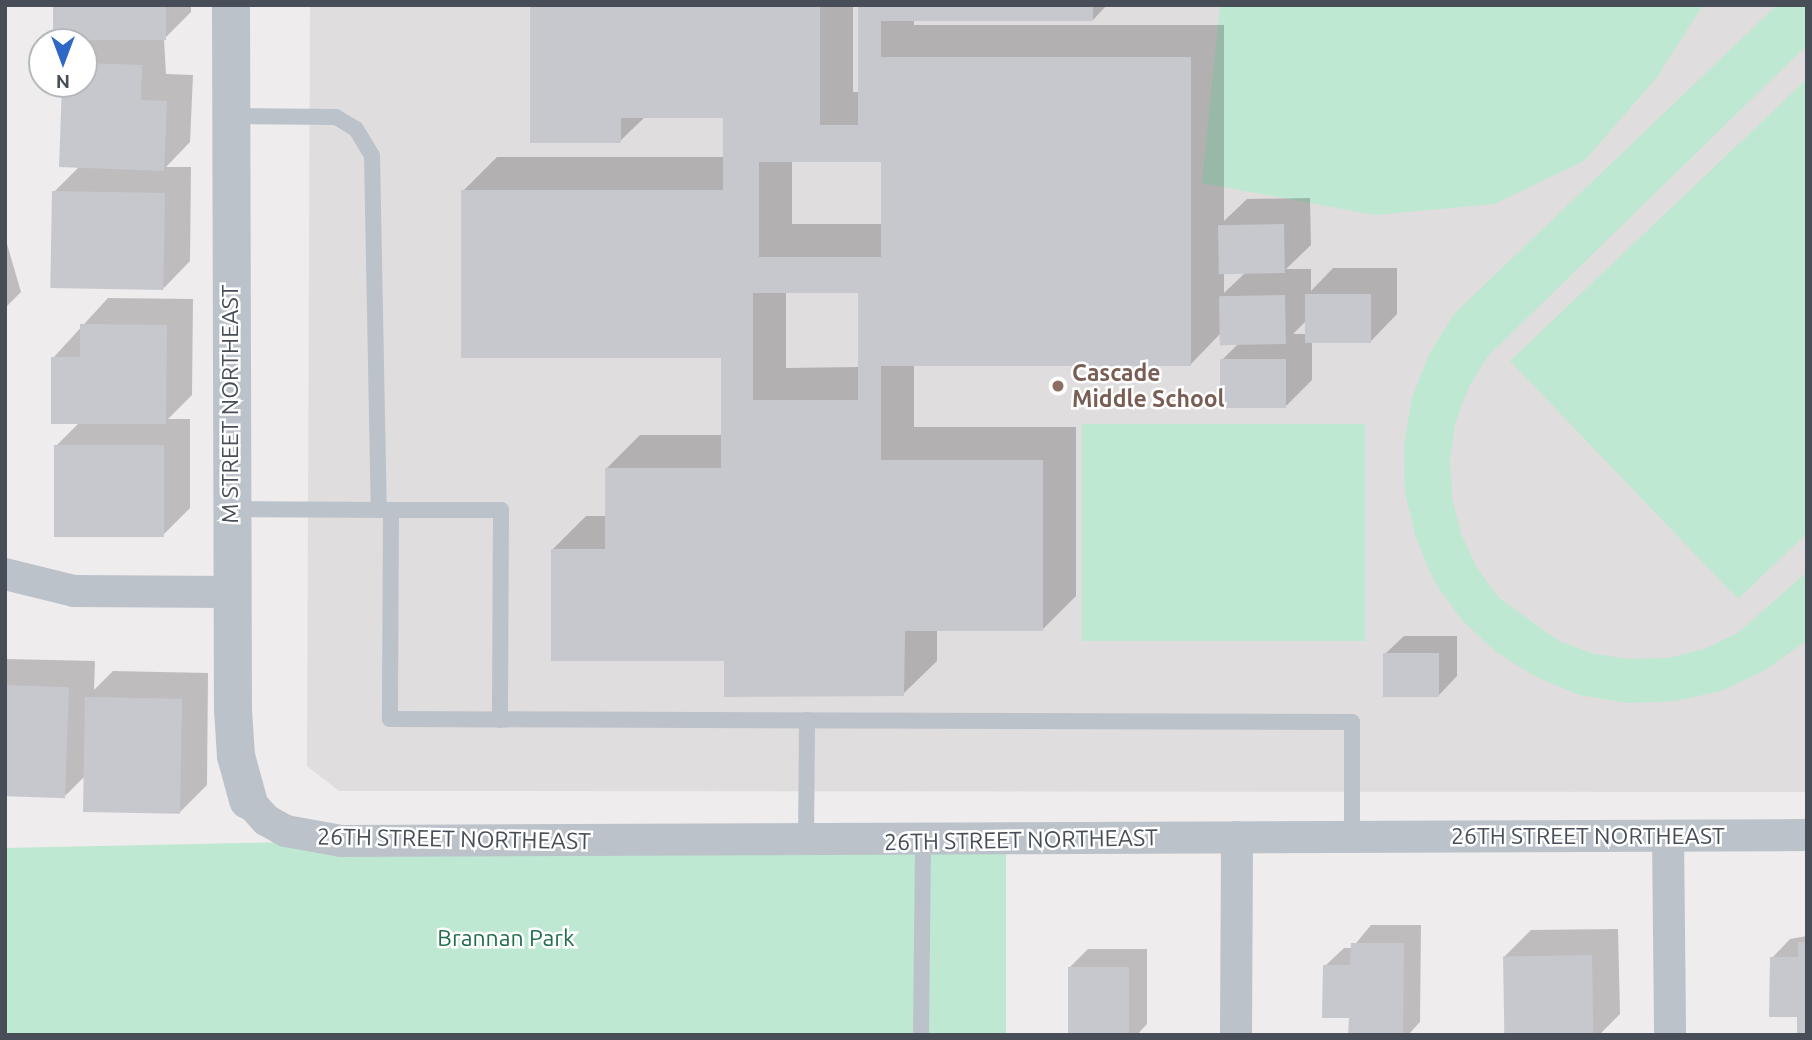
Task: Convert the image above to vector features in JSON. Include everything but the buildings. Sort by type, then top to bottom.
[{"type":"street","name":"M STREET NORTHEAST","points":[[231,5],[228,116],[231,592],[235,749],[248,800]]},
{"type":"street","points":[[5,574],[74,591],[231,592]]},
{"type":"street","name":"26TH STREET NORTHEAST","points":[[248,800],[276,827],[325,840],[923,841],[1807,835]]},
{"type":"street","points":[[1668,836],[1670,1035]]},
{"type":"street","points":[[1236,1035],[1237,837]]},
{"type":"lane","points":[[228,116],[335,117],[356,129],[372,156],[390,719],[1352,722],[1352,837]]},
{"type":"lane","points":[[230,509],[501,510],[500,720]]},
{"type":"lane","points":[[806,841],[807,720]]},
{"type":"lane","points":[[921,1035],[923,841]]},
{"type":"shaded area","name":"Cascade Middle School","points":[[310,5],[1807,5],[1807,792],[339,791],[307,766]]},
{"type":"green space","points":[[1220,5],[1703,5],[1657,77],[1584,161],[1494,204],[1375,215],[1202,183]]},
{"type":"green space","points":[[1777,5],[1807,5],[1807,45],[1487,357],[1468,389],[1455,424],[1450,460],[1452,497],[1461,534],[1477,568],[1499,598],[1559,641],[1594,654],[1631,659],[1668,658],[1704,649],[1738,633],[1807,572],[1807,640],[1764,671],[1721,691],[1675,701],[1627,703],[1580,695],[1536,677],[1496,652],[1462,620],[1434,581],[1416,538],[1405,492],[1404,445],[1412,398],[1429,354],[1454,314]]},
{"type":"green space","points":[[1807,79],[1807,533],[1738,599],[1510,361]]},
{"type":"green space","points":[[1082,424],[1365,424],[1365,641],[1082,641]]},
{"type":"green space","name":"Brannan Park","points":[[341,841],[1006,841],[1006,1035],[5,1035],[5,848]]},
{"type":"place","name":"Cascade Middle School","points":[[1058,386]]}]
